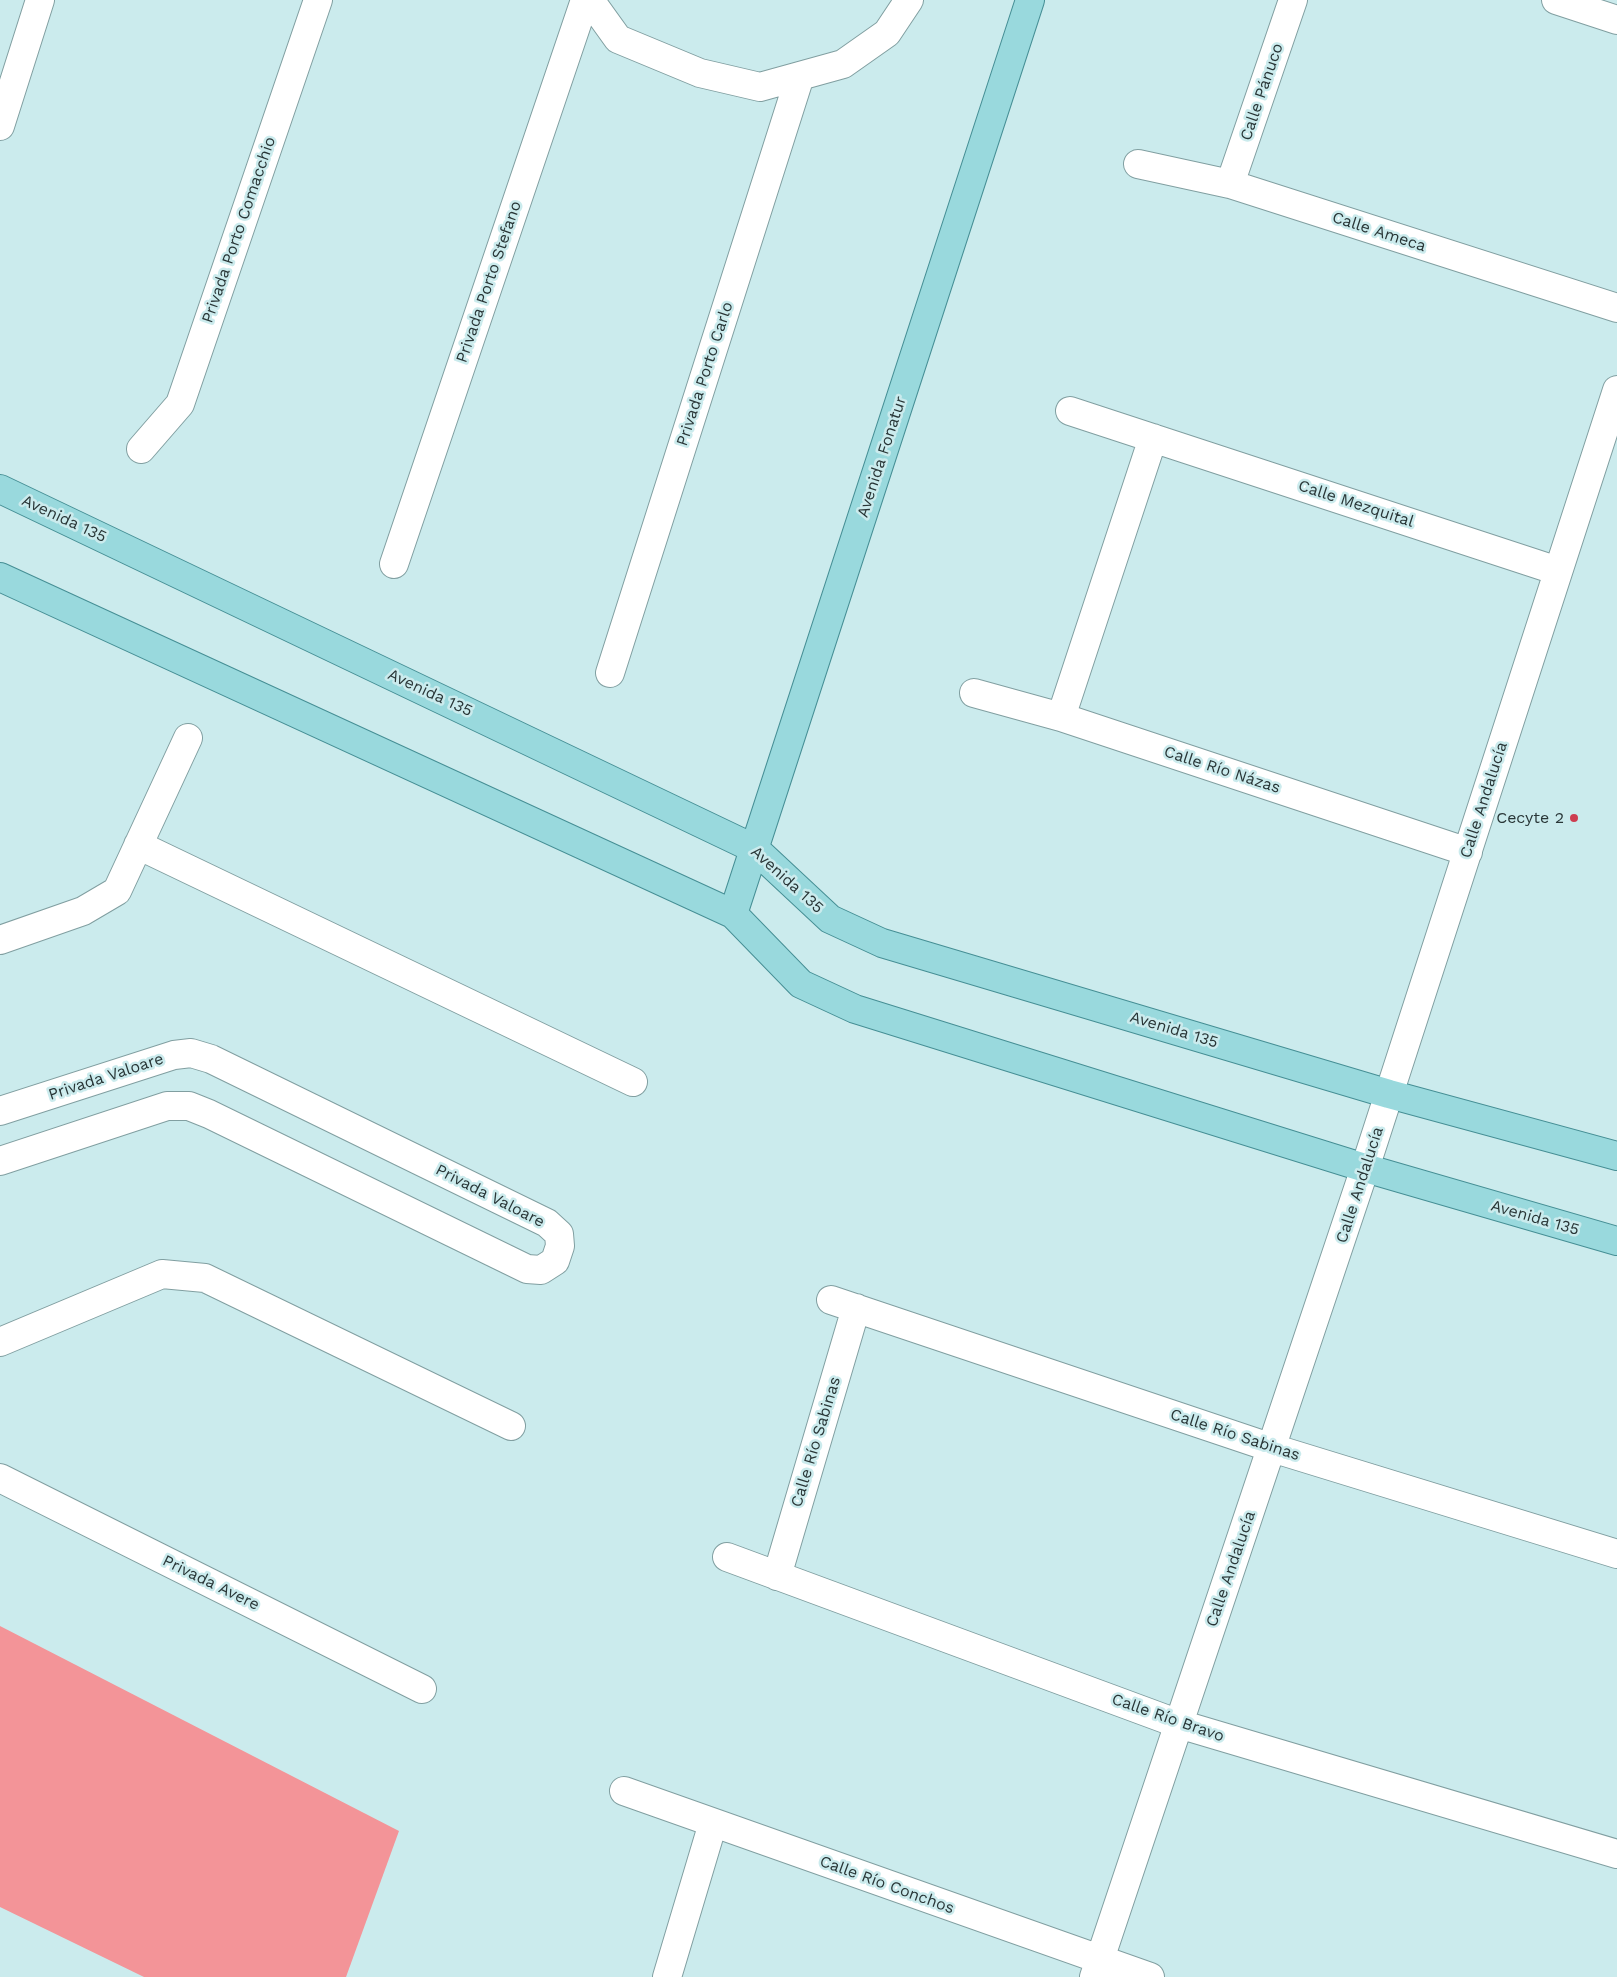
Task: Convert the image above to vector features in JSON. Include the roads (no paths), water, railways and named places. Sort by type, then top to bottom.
[{"type":"main road","name":"Avenida Fonatur","points":[[733,914],[1030,0]]},
{"type":"main road","name":"Avenida 135","points":[[0,489],[755,848],[830,919],[882,943],[1389,1094],[1617,1156]]},
{"type":"main road","name":"Avenida 135","points":[[0,577],[733,914],[801,984],[855,1009],[1366,1168],[1617,1241]]},
{"type":"street","points":[[0,126],[40,0]]},
{"type":"street","name":"Privada Porto Comacchio","points":[[141,449],[180,404],[318,0]]},
{"type":"street","name":"Privada Porto Stefano","points":[[394,564],[585,0]]},
{"type":"street","points":[[590,0],[618,39],[700,73],[760,87],[843,64],[888,33],[909,0]]},
{"type":"street","name":"Calle Pánuco","points":[[1230,184],[1293,0]]},
{"type":"street","points":[[1556,0],[1617,20]]},
{"type":"street","name":"Privada Porto Carlo","points":[[610,672],[800,76]]},
{"type":"street","name":"Calle Ameca","points":[[1138,164],[1230,184],[1617,308]]},
{"type":"street","name":"Calle Andalucía","points":[[1096,1969],[1366,1168],[1617,390]]},
{"type":"street","name":"Calle Mezquital","points":[[1070,411],[1558,571]]},
{"type":"street","points":[[1061,717],[1153,438]]},
{"type":"street","name":"Calle Río Názas","points":[[974,693],[1061,717],[1468,852]]},
{"type":"street","points":[[0,940],[83,911],[117,890],[188,738]]},
{"type":"street","points":[[138,845],[633,1082]]},
{"type":"street","name":"Privada Valoare","points":[[0,1111],[174,1055],[191,1054],[211,1059],[547,1223],[559,1234],[560,1246],[555,1262],[541,1270],[527,1269],[218,1118],[188,1106],[167,1106],[0,1161]]},
{"type":"street","points":[[0,1342],[162,1274],[205,1278],[511,1426]]},
{"type":"street","name":"Calle Río Sabinas","points":[[831,1300],[1272,1448],[1617,1554]]},
{"type":"street","name":"Calle Río Sabinas","points":[[777,1576],[856,1308]]},
{"type":"street","name":"Privada Avere","points":[[0,1478],[422,1688]]},
{"type":"street","name":"Calle Río Bravo","points":[[727,1556],[1179,1724],[1617,1854]]},
{"type":"street","name":"Calle Río Conchos","points":[[624,1791],[1096,1969],[1150,1977]]},
{"type":"street","points":[[667,1977],[713,1823]]},
{"type":"place","name":"Cecyte 2","points":[[1574,818]]}]
